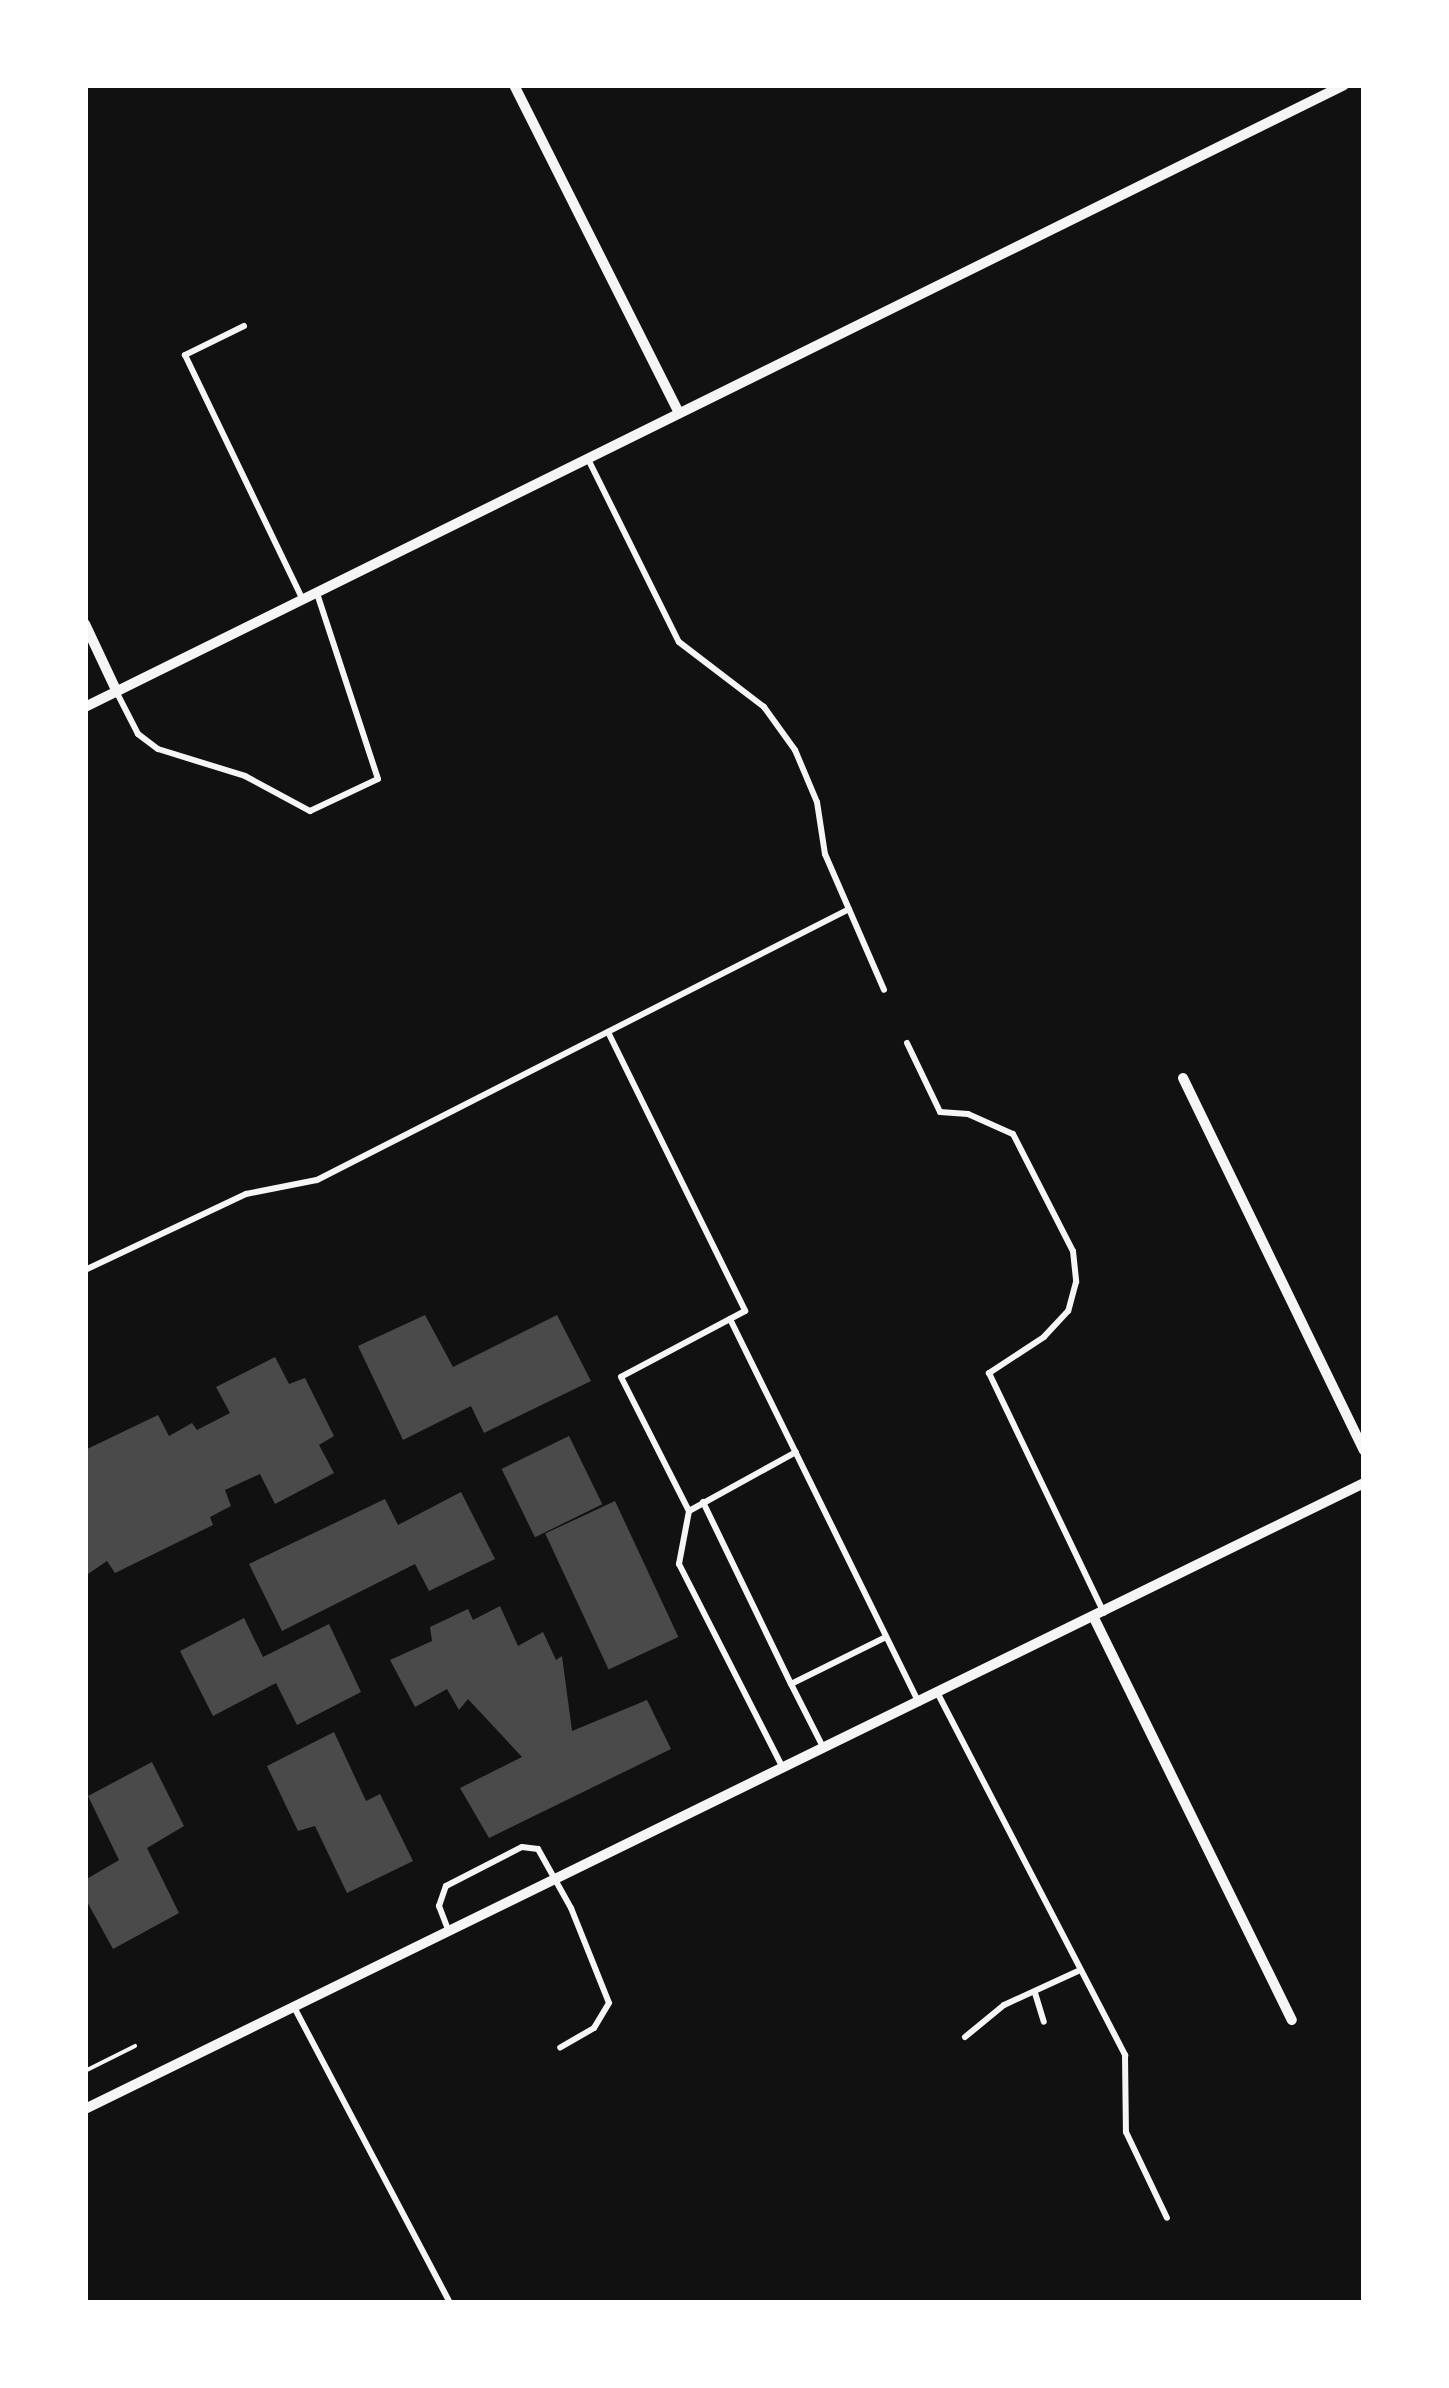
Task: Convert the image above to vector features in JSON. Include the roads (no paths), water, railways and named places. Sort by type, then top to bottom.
[{"type":"street","points":[[514,85],[679,413]]},
{"type":"street","points":[[85,707],[1344,85]]},
{"type":"street","points":[[85,624],[116,692]]},
{"type":"street","points":[[1182,1078],[1364,1450]]},
{"type":"street","points":[[85,2109],[1364,1483]]},
{"type":"street","points":[[1099,1615],[1292,2020]]},
{"type":"lane","points":[[244,326],[185,355],[302,598]]},
{"type":"lane","points":[[587,458],[679,642],[764,707],[795,750],[849,910],[884,990]]},
{"type":"lane","points":[[116,692],[138,734],[158,749],[245,776],[310,810],[378,778],[316,591]]},
{"type":"lane","points":[[85,1270],[246,1194],[317,1180],[849,910]]},
{"type":"lane","points":[[608,1032],[744,1312],[621,1377],[689,1510],[679,1564],[784,1769]]},
{"type":"lane","points":[[906,1044],[940,1112],[968,1114],[1013,1134],[1073,1251],[1076,1282],[1068,1310],[1044,1338],[990,1372],[1099,1615]]},
{"type":"lane","points":[[730,1319],[918,1703]]},
{"type":"lane","points":[[689,1510],[796,1452]]},
{"type":"lane","points":[[704,1502],[824,1749]]},
{"type":"lane","points":[[791,1684],[886,1637]]},
{"type":"lane","points":[[938,1694],[1078,1971],[1125,2055],[1126,2132],[1167,2218]]},
{"type":"lane","points":[[449,1932],[438,1906],[446,1886],[522,1847],[538,1850],[609,2004],[594,2028],[560,2048]]},
{"type":"lane","points":[[965,2036],[1004,2005],[1078,1971]]},
{"type":"lane","points":[[1035,1993],[1044,2022]]},
{"type":"lane","points":[[294,2007],[450,2303]]}]
